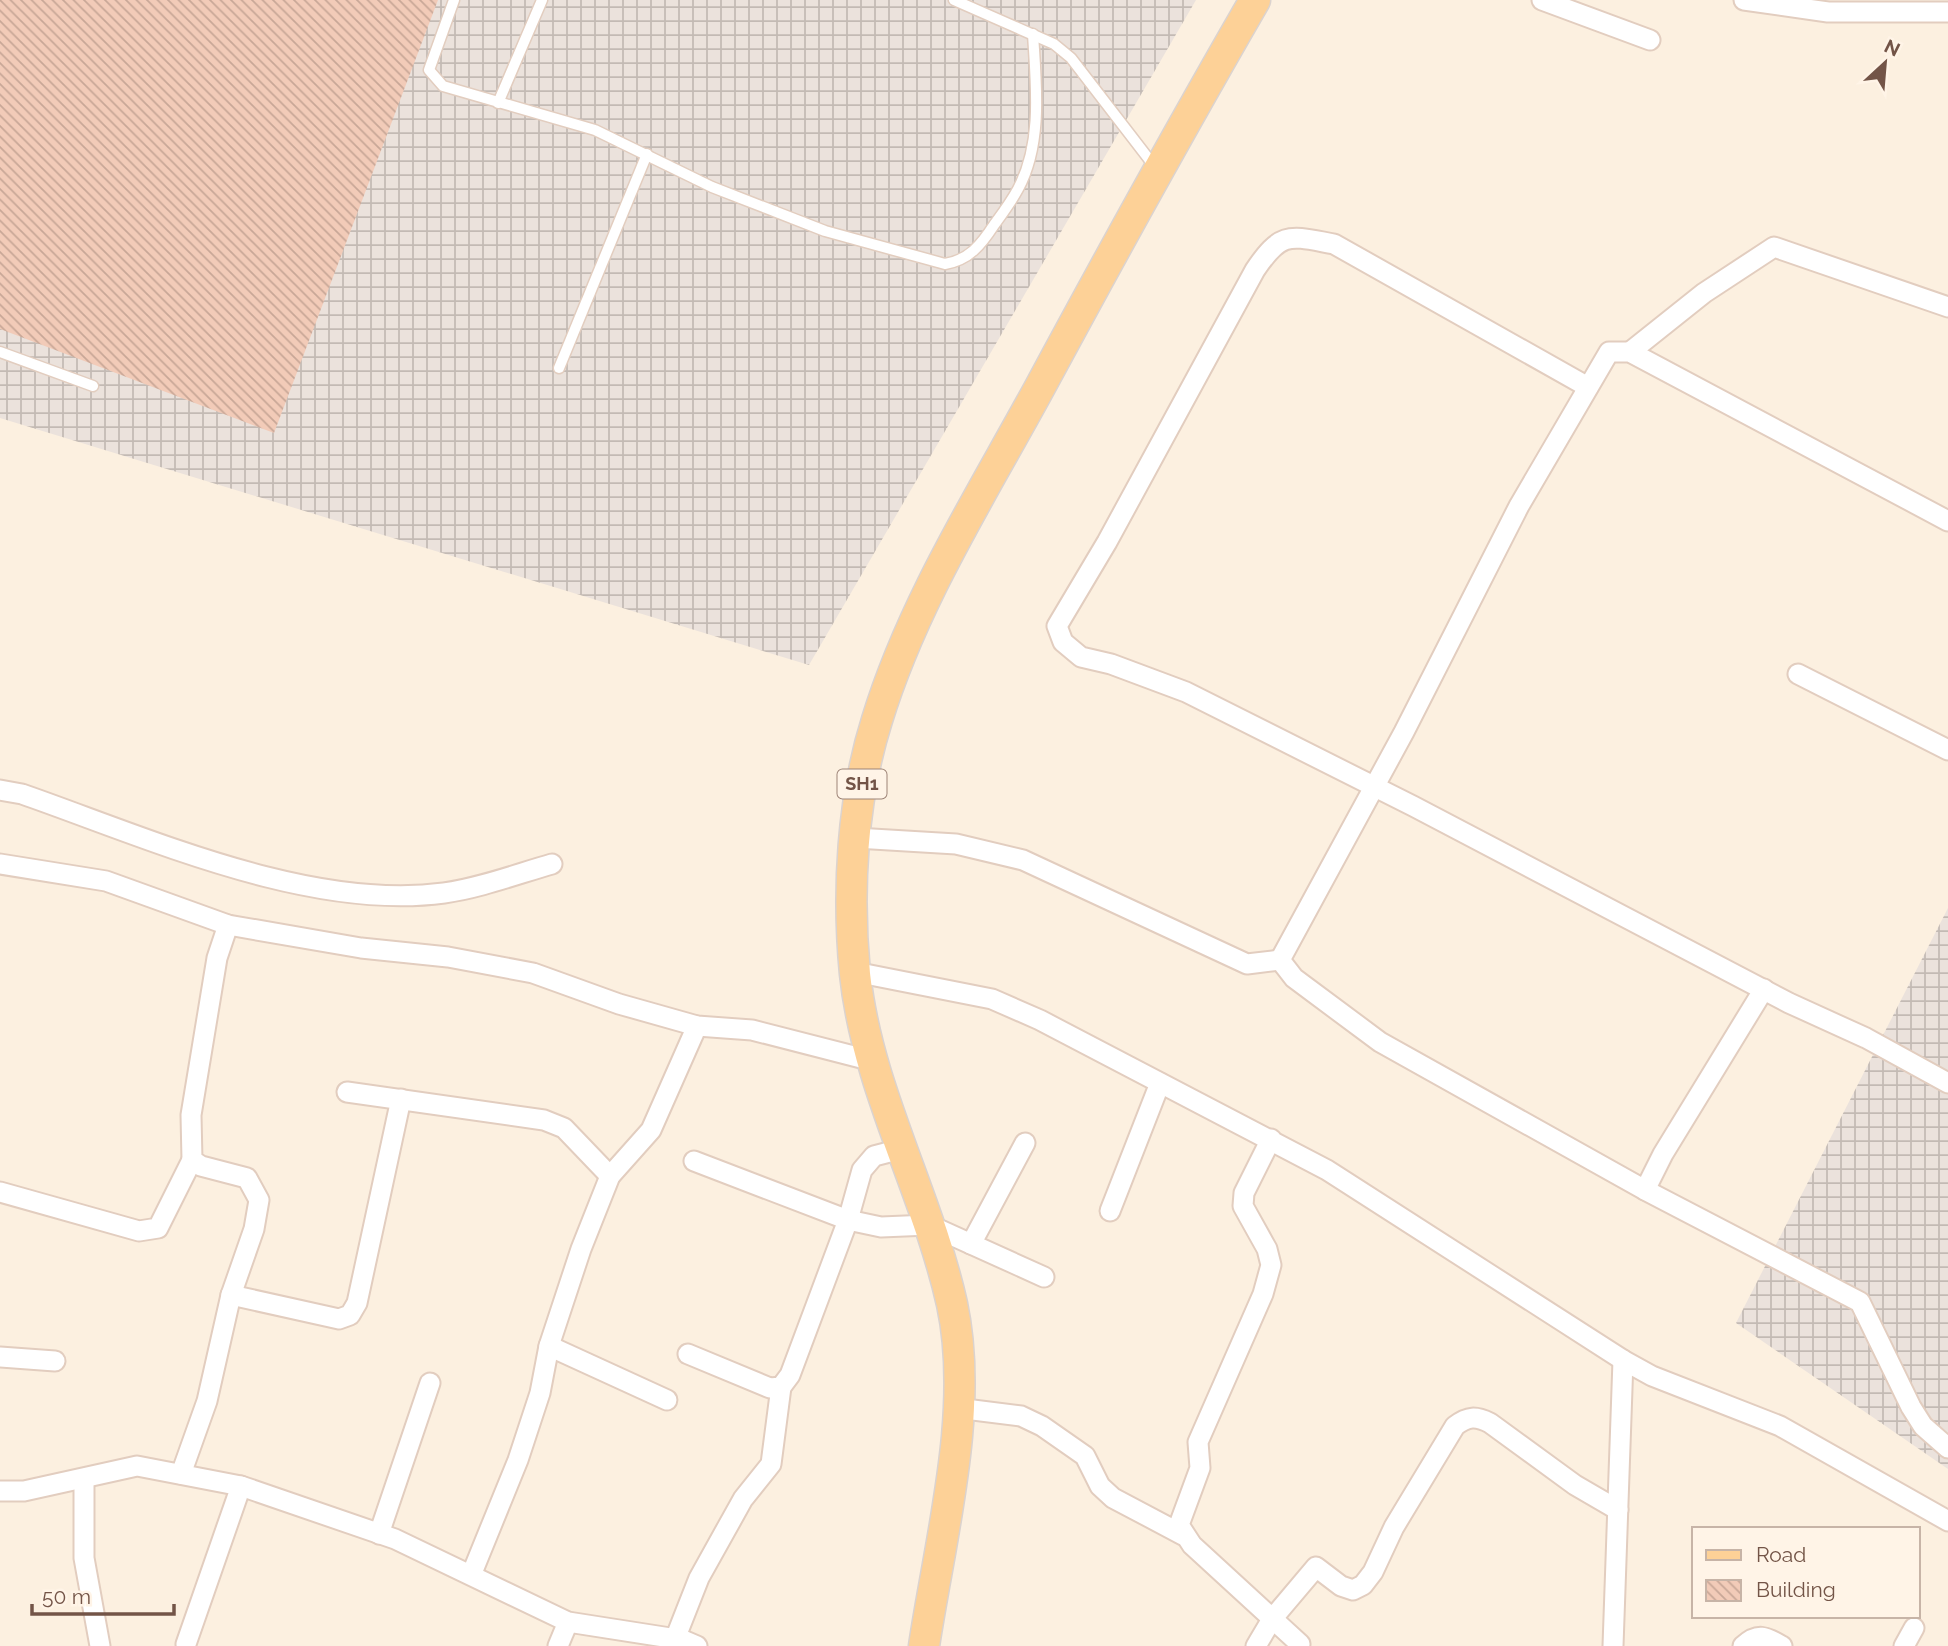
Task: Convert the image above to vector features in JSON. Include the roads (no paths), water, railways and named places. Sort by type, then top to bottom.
[{"type":"main road","name":"SH1","points":[[924,1646],[956,1444],[959,1370],[953,1308],[929,1225],[901,1149],[861,1018],[855,972],[853,911],[856,838],[862,783],[877,720],[921,609],[1157,170],[1255,0]]},
{"type":"street","points":[[1542,0],[1650,40]]},
{"type":"street","points":[[1744,0],[1828,12],[1948,12]]},
{"type":"street","points":[[1588,387],[1334,244],[1294,236],[1271,246],[1255,270],[1107,542],[1057,626],[1063,642],[1081,657],[1111,664],[1186,692],[1765,989],[1867,1038],[1948,1083]]},
{"type":"street","points":[[1630,352],[1704,293],[1774,247],[1948,307]]},
{"type":"street","points":[[1280,960],[1374,788],[1519,506],[1609,352],[1630,352],[1948,521]]},
{"type":"street","points":[[1798,674],[1948,750]]},
{"type":"street","points":[[0,790],[22,794],[237,869],[369,895],[444,893],[552,864]]},
{"type":"street","points":[[856,838],[956,844],[1023,859],[1247,964],[1280,960]]},
{"type":"street","points":[[0,864],[106,881],[228,925],[362,948],[448,957],[533,973],[619,1004],[697,1026],[752,1030],[873,1061]]},
{"type":"street","points":[[0,1192],[139,1231],[158,1228],[192,1160],[191,1115],[217,958],[228,925]]},
{"type":"street","points":[[1280,960],[1294,978],[1380,1042],[1645,1189],[1860,1302],[1911,1407],[1923,1426],[1948,1448]]},
{"type":"street","points":[[855,972],[992,999],[1040,1020],[1328,1170],[1623,1360],[1652,1376],[1780,1426],[1948,1521]]},
{"type":"street","points":[[1645,1189],[1663,1154],[1765,989]]},
{"type":"street","points":[[472,1573],[518,1460],[540,1394],[549,1346],[580,1249],[610,1176],[650,1130],[697,1026]]},
{"type":"street","points":[[1110,1211],[1160,1083]]},
{"type":"street","points":[[347,1092],[544,1120],[571,1133],[610,1176]]},
{"type":"street","points":[[232,1295],[339,1319],[350,1315],[357,1303],[401,1099]]},
{"type":"street","points":[[1184,1535],[1180,1525],[1182,1512],[1200,1468],[1198,1442],[1263,1294],[1271,1265],[1267,1249],[1243,1206],[1244,1193],[1271,1139]]},
{"type":"street","points":[[971,1244],[1025,1143]]},
{"type":"street","points":[[675,1639],[705,1567],[743,1499],[771,1464],[781,1387],[790,1375],[848,1220],[862,1170],[874,1156],[901,1149]]},
{"type":"street","points":[[181,1474],[207,1401],[232,1295],[254,1229],[259,1200],[247,1178],[201,1166],[192,1160]]},
{"type":"street","points":[[694,1161],[848,1220],[881,1227],[929,1225],[1044,1277]]},
{"type":"street","points":[[549,1346],[667,1399]]},
{"type":"street","points":[[688,1354],[769,1388],[781,1387]]},
{"type":"street","points":[[0,1357],[55,1361]]},
{"type":"street","points":[[1613,1646],[1623,1360]]},
{"type":"street","points":[[379,1534],[430,1383]]},
{"type":"street","points":[[957,1408],[1021,1416],[1042,1426],[1086,1456],[1100,1486],[1113,1499],[1184,1535],[1300,1644]]},
{"type":"street","points":[[1256,1646],[1272,1619],[1316,1567],[1341,1586],[1353,1590],[1363,1585],[1373,1572],[1394,1527],[1455,1426],[1465,1418],[1478,1417],[1490,1423],[1575,1485],[1618,1510]]},
{"type":"street","points":[[0,1491],[24,1491],[137,1466],[241,1486],[379,1534],[472,1573],[568,1622],[675,1639],[697,1646]]},
{"type":"street","points":[[84,1479],[84,1558],[100,1646]]},
{"type":"street","points":[[186,1644],[241,1486]]},
{"type":"street","points":[[558,1646],[568,1622]]},
{"type":"street","points":[[1904,1646],[1914,1628]]},
{"type":"street","points":[[1743,1646],[1752,1637],[1762,1635],[1782,1646]]},
{"type":"lane","points":[[454,0],[429,71],[443,86],[595,130],[712,187],[825,231],[945,264],[959,262],[984,241],[1019,188],[1031,152],[1036,99],[1033,34]]},
{"type":"lane","points":[[498,103],[542,0]]},
{"type":"lane","points":[[954,0],[1054,44],[1071,58],[1157,170]]},
{"type":"lane","points":[[559,368],[646,155]]},
{"type":"lane","points":[[0,352],[93,386]]}]
